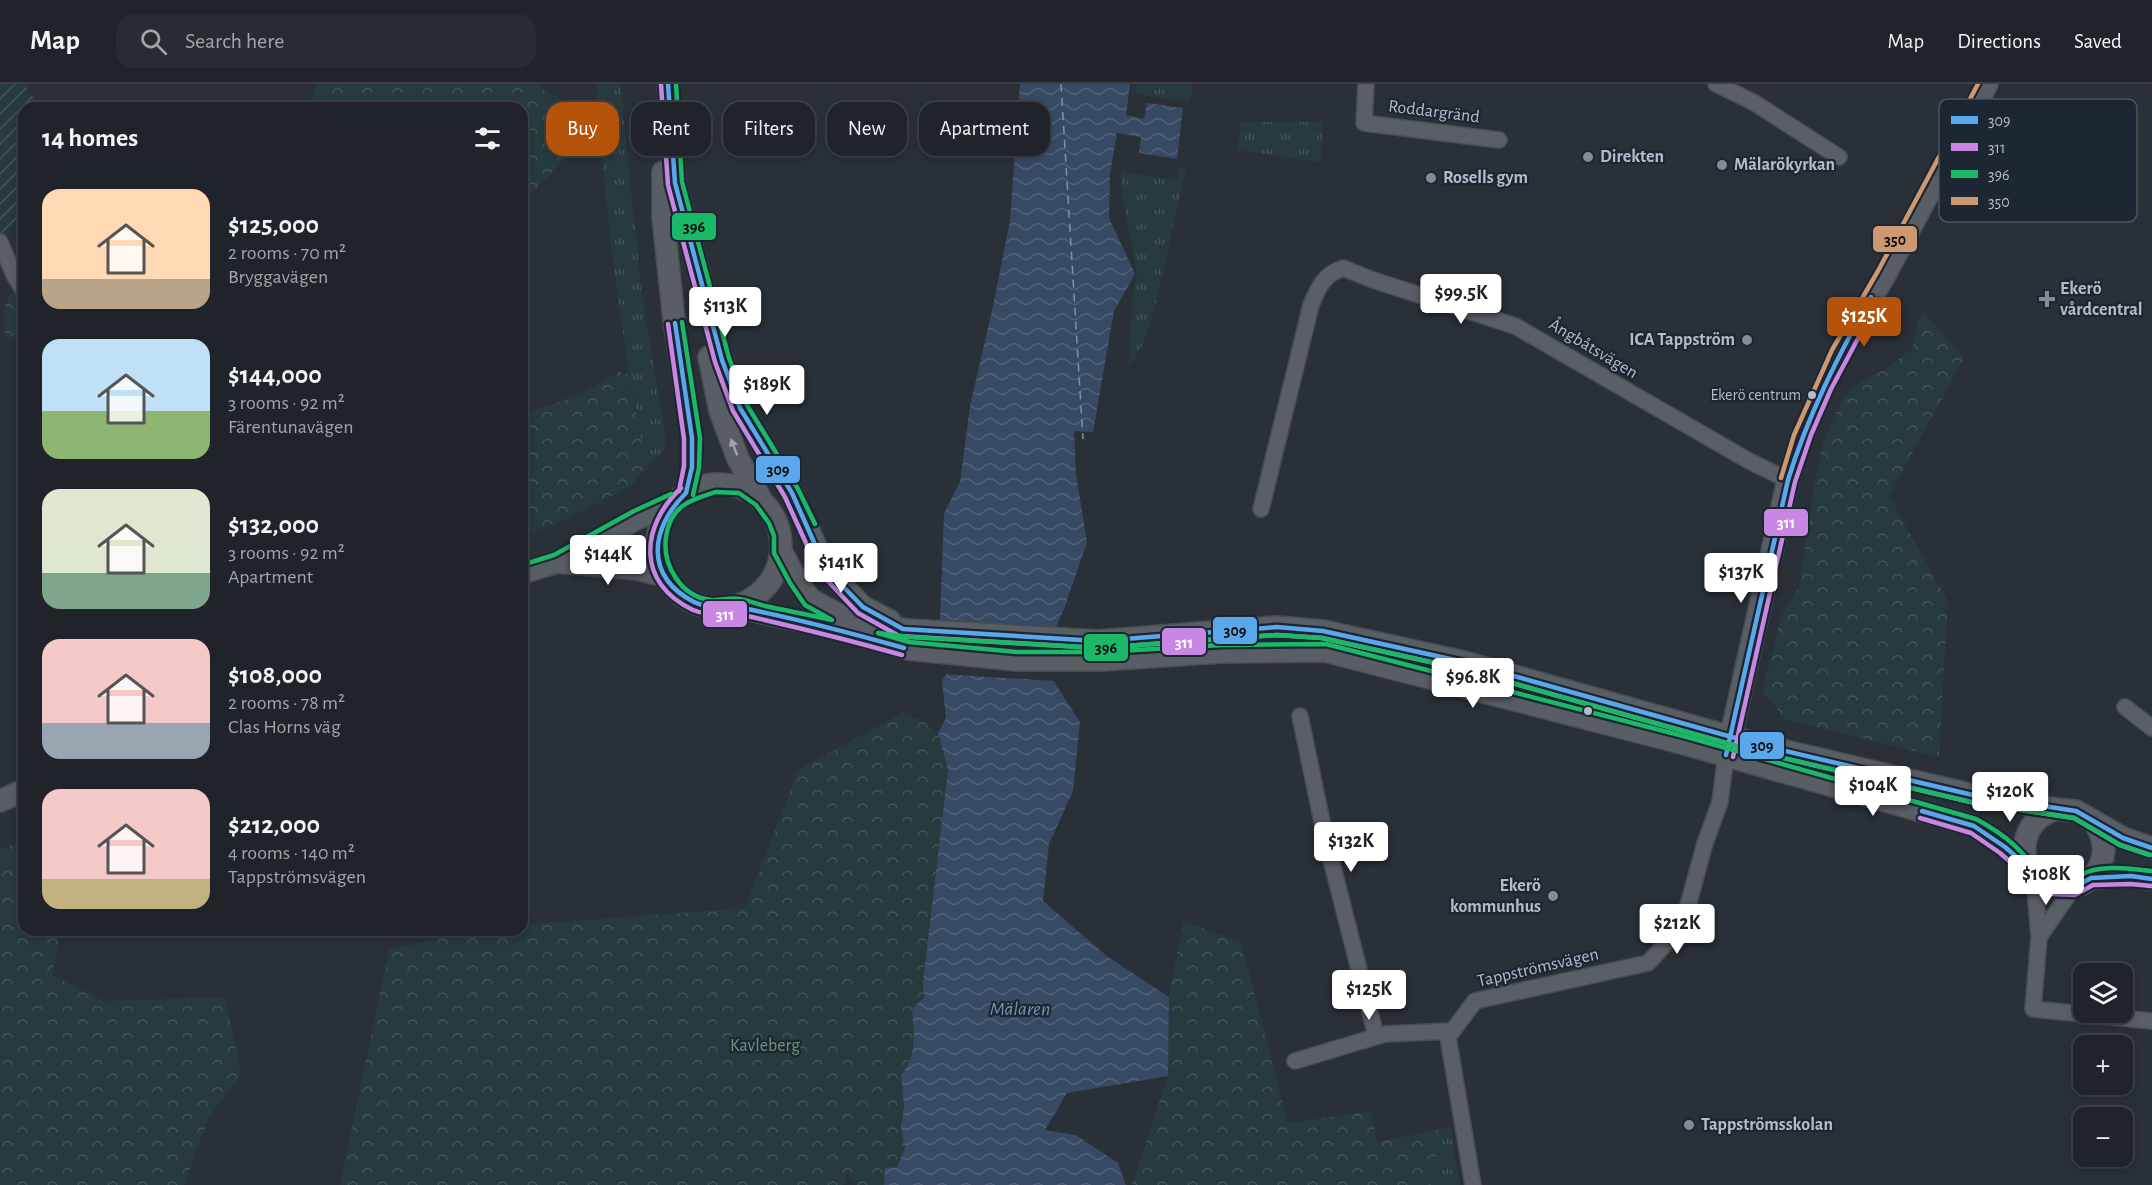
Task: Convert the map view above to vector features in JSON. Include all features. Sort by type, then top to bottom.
[{"type":"main road","points":[[666,84],[675,183],[720,411],[738,459],[776,520],[781,535],[782,551],[778,567],[765,588],[752,600],[738,606],[724,608],[697,604],[678,593],[665,576],[657,548],[660,525],[680,497],[692,467],[692,438],[674,320],[663,217],[666,84]]},
{"type":"main road","points":[[1979,99],[1987,84]]},
{"type":"main road","points":[[1728,746],[1788,480],[1801,438],[1839,353],[1885,275],[1939,174]]},
{"type":"main road","points":[[675,183],[722,360],[740,408],[792,493],[831,574],[863,607],[907,636]]},
{"type":"main road","points":[[528,571],[557,562],[680,497],[715,484],[726,483],[741,486],[761,499]]},
{"type":"main road","points":[[782,551],[810,600],[848,620],[907,636],[1017,660],[1091,660],[1221,652],[1325,651],[1728,746],[1977,796],[2056,810],[2076,811],[2123,838],[2152,848]]},
{"type":"main road","points":[[557,562],[637,568],[665,576]]},
{"type":"main road","points":[[738,606],[839,629],[907,636],[1098,640],[1277,627],[1323,631],[1464,662],[1974,826],[2005,847],[2052,887],[2131,876],[2152,879]]},
{"type":"main road","points":[[0,801],[18,793]]},
{"type":"main road","points":[[2031,871],[2025,857],[2026,836],[2037,819],[2056,810]]},
{"type":"main road","points":[[2082,883],[2102,861],[2103,840],[2094,822]]},
{"type":"street","name":"Roddargränd","points":[[1366,84],[1364,123],[1499,140]]},
{"type":"street","points":[[1716,84],[1806,130],[1839,157]]},
{"type":"street","points":[[0,242],[18,282]]},
{"type":"street","name":"Ångbåtsvägen","points":[[1261,509],[1311,305],[1319,285],[1333,272],[1343,268],[1515,326],[1749,461],[1788,480]]},
{"type":"street","points":[[2125,707],[2152,728]]},
{"type":"street","points":[[1300,716],[1328,847],[1376,1036]]},
{"type":"street","name":"Tappströmsvägen","points":[[1452,1031],[1475,1001],[1648,963],[1678,930],[1689,902],[1705,843],[1720,802],[1728,746]]},
{"type":"street","points":[[2031,871],[2039,937],[2033,1009],[2152,1022]]},
{"type":"street","points":[[2039,937],[2082,883]]},
{"type":"street","points":[[1294,1060],[1385,1034],[1452,1031]]},
{"type":"street","points":[[1452,1031],[1448,1037],[1473,1185]]},
{"type":"green space","points":[[0,84],[25,84],[29,93],[39,102],[18,102],[18,218],[7,234],[0,239]]},
{"type":"green space","points":[[318,84],[535,84],[565,102],[546,102],[546,156],[567,156],[528,199],[528,102],[311,102]]},
{"type":"green space","points":[[597,84],[620,84],[641,285],[666,440],[664,451],[646,466],[615,276],[602,156],[619,156],[619,102],[598,102]]},
{"type":"green space","points":[[1137,84],[1192,84],[1190,102],[1136,94]]},
{"type":"green space","points":[[1241,122],[1323,122],[1321,162],[1237,150]]},
{"type":"green space","points":[[1178,169],[1186,170],[1153,315],[1142,346],[1129,367],[1132,301],[1137,274],[1121,188],[1122,172],[1177,180]]},
{"type":"green space","points":[[13,289],[18,296],[18,340],[7,339],[4,314]]},
{"type":"green space","points":[[1923,311],[1964,358],[1889,496],[1948,601],[1939,757],[1783,719],[1775,705],[1762,692],[1782,614],[1799,587],[1815,479],[1823,444],[1838,407],[1852,387],[1890,366],[1912,349],[1917,324]]},
{"type":"green space","points":[[619,372],[629,375],[646,466],[632,486],[561,521],[528,534],[528,412],[596,386]]},
{"type":"green space","name":"Kavleberg","points":[[902,713],[923,721],[938,733],[948,769],[923,982],[924,998],[912,1009],[914,1035],[912,1052],[901,1075],[904,1106],[901,1128],[905,1148],[897,1167],[885,1168],[884,1185],[857,1185],[848,1173],[843,1185],[340,1185],[389,950],[444,936],[528,936],[528,925],[745,908],[798,770]]},
{"type":"green space","points":[[18,842],[18,936],[60,936],[52,975],[104,1001],[225,997],[241,1074],[209,1117],[184,1185],[0,1185],[0,850]]},
{"type":"green space","points":[[1183,921],[1241,942],[1288,1123],[1371,1111],[1377,1142],[1447,1128],[1425,1185],[1132,1185],[1168,1076],[1169,997]]},
{"type":"green space","points":[[1449,1122],[1460,1185],[1425,1185],[1447,1128]]},
{"type":"water","name":"Mälaren","points":[[1020,84],[1130,84],[1126,115],[1144,119],[1147,103],[1183,108],[1177,159],[1139,153],[1141,137],[1117,133],[1110,174],[1109,218],[1135,274],[1114,311],[1093,432],[1074,431],[1076,474],[1087,542],[1064,609],[1041,662],[1080,722],[1073,791],[1049,844],[1043,901],[1108,957],[1169,997],[1168,1076],[1067,1093],[1045,1130],[1076,1135],[1118,1163],[1126,1185],[884,1185],[885,1168],[897,1167],[905,1148],[901,1127],[904,1106],[901,1075],[912,1052],[914,1035],[912,1009],[924,998],[923,982],[948,769],[938,733],[946,718],[942,680],[967,649],[971,634],[940,619],[944,513],[960,482],[970,406],[1010,221],[1015,156],[1050,156],[1050,102],[1019,102]]},
{"type":"pier","points":[[1059,628],[1045,662],[1056,681],[943,674],[964,647],[968,636]]},
{"type":"ferry route","points":[[1061,84],[1083,439]]},
{"type":"transit line","name":"309","points":[[668,84],[675,183],[722,360],[740,408],[792,493],[831,574],[863,607],[903,629],[1098,641],[1277,627],[1323,631],[1464,662],[1764,746],[1977,796],[2076,811],[2123,838],[2152,848]]},
{"type":"transit line","name":"396","points":[[676,84],[682,182],[729,358],[747,405],[798,489],[815,524]]},
{"type":"transit line","name":"350","points":[[1970,99],[1978,84]]},
{"type":"transit line","name":"311","points":[[661,85],[668,185],[715,362],[733,411],[785,497],[810,552],[825,578],[858,613],[899,636],[1098,648],[1277,635],[1322,638],[1462,669],[1762,753],[1975,803],[2074,818],[2120,845],[2150,855]]},
{"type":"transit line","name":"350","points":[[1781,478],[1794,435],[1832,350],[1878,271],[1939,157]]},
{"type":"transit line","name":"309","points":[[1726,755],[1788,480],[1825,386],[1871,297]]},
{"type":"transit line","name":"311","points":[[1733,757],[1795,482],[1811,435],[1831,389],[1878,301]]},
{"type":"transit line","name":"396","points":[[682,322],[700,438],[699,468],[693,495]]},
{"type":"transit line","name":"309","points":[[675,323],[692,438],[692,467],[686,493]]},
{"type":"transit line","name":"311","points":[[668,324],[684,439],[684,466],[679,491]]},
{"type":"transit line","name":"311","points":[[681,488],[667,503],[658,520],[652,537],[650,553],[653,570],[661,585],[674,599],[699,612],[743,615],[902,655]]},
{"type":"transit line","name":"396","points":[[716,492],[739,493],[756,505],[769,523],[774,536],[774,553],[790,583],[805,605],[832,620],[732,598],[714,600],[700,598],[683,586],[676,578],[667,558],[668,526],[683,506],[716,492]]},
{"type":"transit line","name":"309","points":[[686,493],[665,521],[658,551],[660,565],[667,579],[678,591],[700,604],[763,612],[904,648]]},
{"type":"transit line","name":"396","points":[[528,563],[554,555],[634,511],[671,494]]},
{"type":"transit line","name":"396","points":[[2150,855],[2120,845],[2074,818],[1975,803],[1762,753],[1462,669],[1322,638],[1277,635],[1098,648],[909,637],[878,633],[909,642],[1017,652],[1102,652],[1222,645],[1326,644],[1687,737],[1976,819],[2010,841],[2039,870],[2057,880],[2069,880],[2087,872],[2103,869],[2152,871]]},
{"type":"transit line","name":"309","points":[[1922,811],[1974,826],[2005,847],[2028,867],[2034,876],[2052,887],[2073,888],[2091,878],[2131,876],[2152,879]]},
{"type":"transit line","name":"311","points":[[1920,818],[1971,833],[2000,853],[2022,872],[2029,882],[2050,894],[2075,895],[2093,885],[2151,886]]},
{"type":"place","name":"Direkten","points":[[1588,157]]},
{"type":"place","name":"Mälarökyrkan","points":[[1722,165]]},
{"type":"place","name":"Rosells gym","points":[[1431,178]]},
{"type":"place","name":"Ekerö vårdcentral","points":[[2047,299]]},
{"type":"place","name":"ICA Tappström","points":[[1747,340]]},
{"type":"place","name":"Ekerö centrum","points":[[1812,395]]},
{"type":"place","name":"Ekerö kommunhus","points":[[1553,896]]},
{"type":"place","name":"Tappströmsskolan","points":[[1689,1125]]}]
